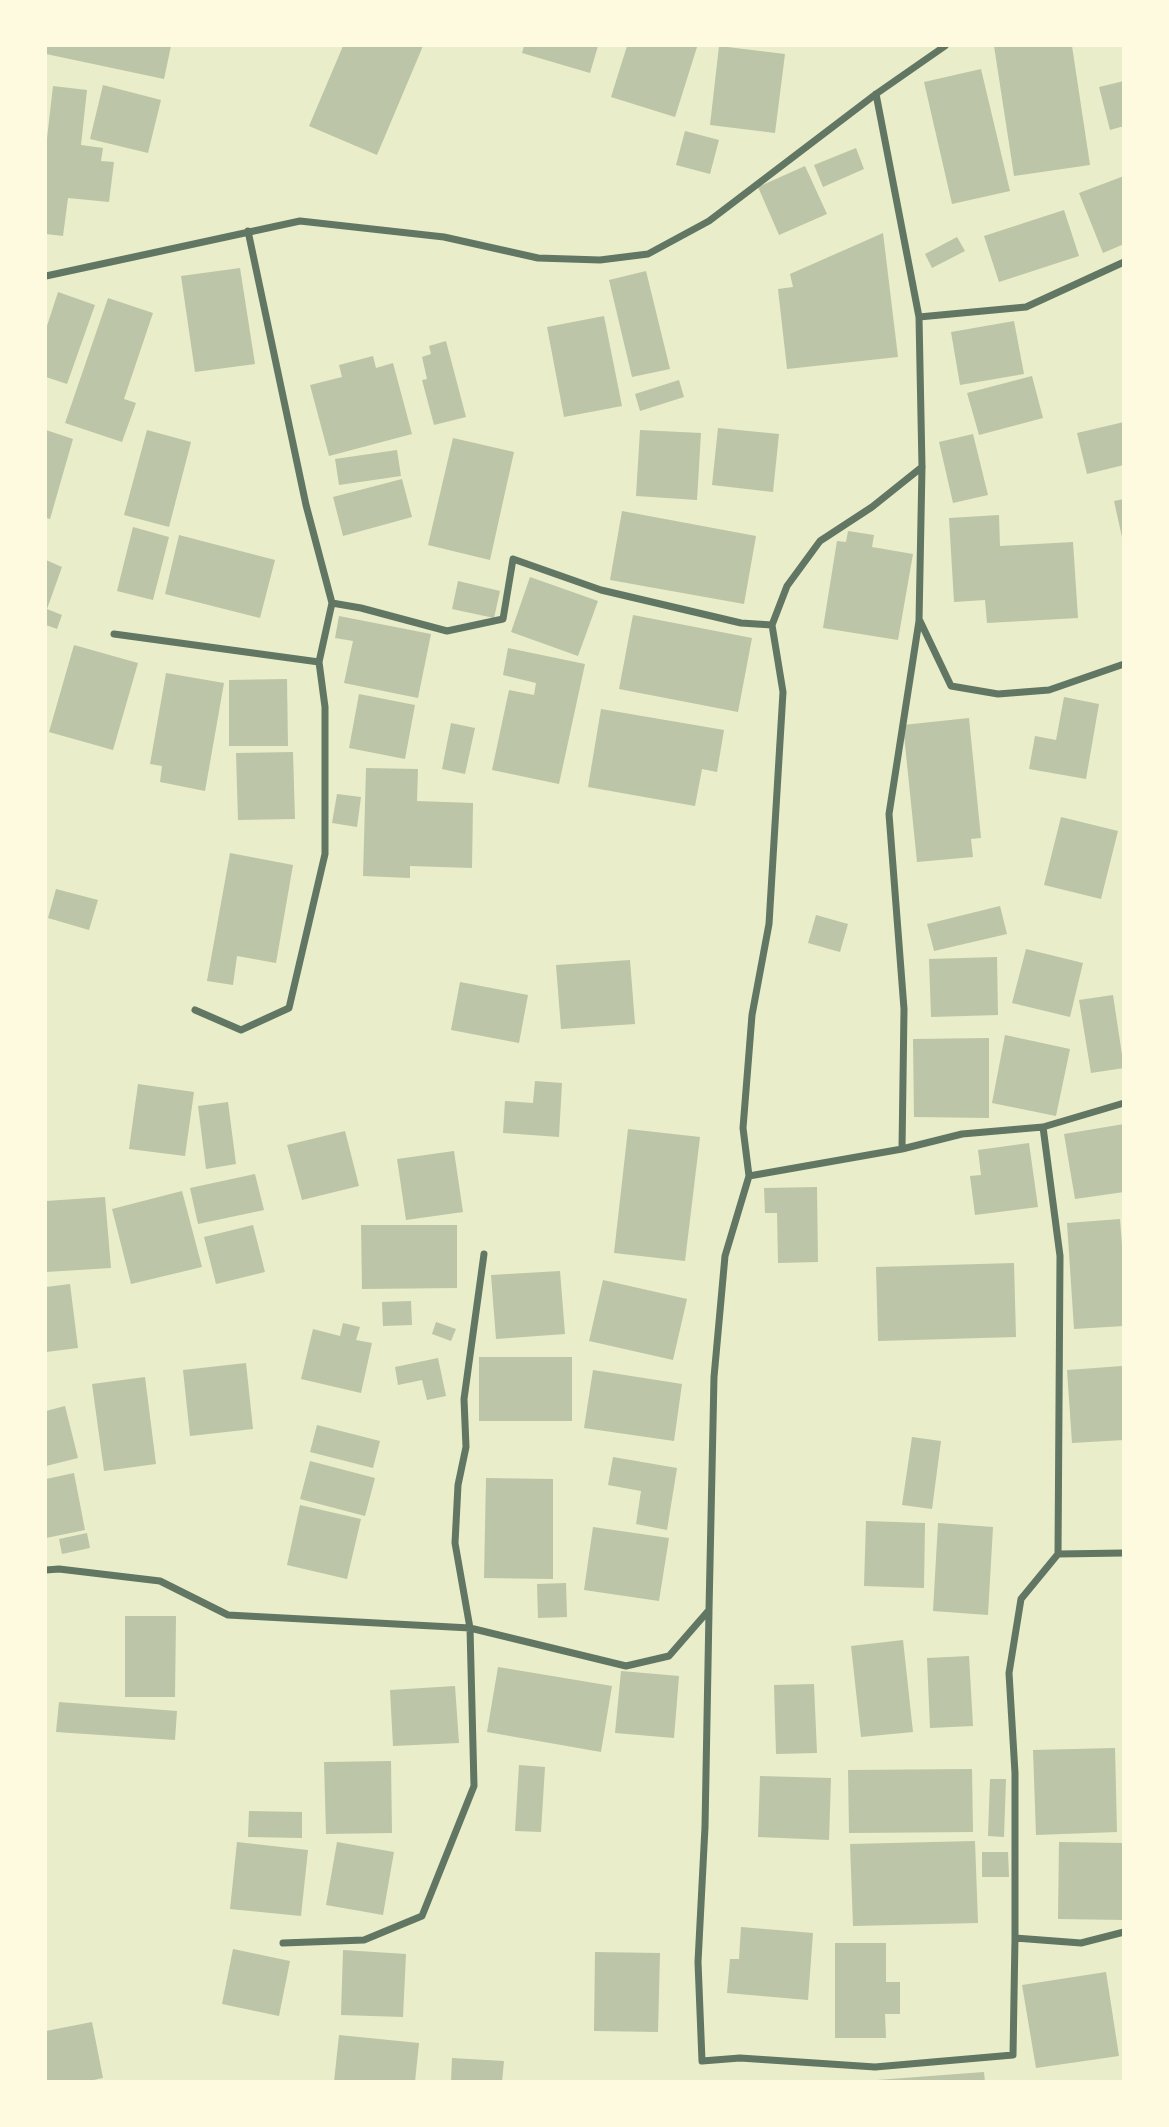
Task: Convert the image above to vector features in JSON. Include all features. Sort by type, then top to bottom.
[{"type":"street","points":[[46,276],[300,220],[444,237],[538,258],[600,260],[648,254],[709,221],[876,94],[945,46]]},
{"type":"street","points":[[876,94],[919,317],[922,467],[919,621],[889,814],[904,1009],[902,1149]]},
{"type":"street","points":[[195,1010],[241,1030],[289,1008],[325,853],[325,707],[319,662],[332,603],[306,505],[248,231]]},
{"type":"street","points":[[919,317],[1026,307],[1124,262]]},
{"type":"street","points":[[922,467],[872,507],[820,541],[787,586],[772,625],[783,692],[769,924],[752,1015],[743,1128],[749,1176],[725,1255],[716,1350],[705,1827],[698,1962],[702,2061],[740,2058],[875,2067],[1013,2055],[1015,1773],[1009,1673],[1021,1599],[1058,1553],[1060,1256],[1043,1127]]},
{"type":"street","points":[[332,603],[447,631],[503,619],[513,559],[601,590],[740,623],[772,625]]},
{"type":"street","points":[[919,621],[951,686],[998,694],[1049,690],[1124,664]]},
{"type":"street","points":[[114,634],[319,662]]},
{"type":"street","points":[[749,1176],[902,1149],[962,1134],[1043,1127],[1124,1102]]},
{"type":"street","points":[[283,1943],[364,1940],[422,1916],[474,1786],[470,1628],[455,1543],[458,1485],[466,1447],[464,1399],[484,1254]]},
{"type":"street","points":[[1058,1553],[1124,1553]]},
{"type":"street","points":[[46,1570],[59,1569],[160,1581],[228,1615],[470,1628],[626,1666],[669,1656],[709,1610]]},
{"type":"street","points":[[1015,1938],[1081,1943],[1124,1932]]},
{"type":"building","points":[[46,46],[171,46],[164,79],[46,54]]},
{"type":"building","points":[[343,46],[423,46],[377,155],[309,126]]},
{"type":"building","points":[[524,46],[598,46],[590,73],[522,53]]},
{"type":"building","points":[[627,46],[697,47],[675,117],[611,97]]},
{"type":"building","points":[[719,46],[785,54],[775,133],[710,125]]},
{"type":"building","points":[[994,46],[1072,46],[1090,165],[1014,176]]},
{"type":"building","points":[[981,69],[1010,191],[952,204],[924,82]]},
{"type":"building","points":[[1124,81],[1124,126],[1110,130],[1099,87]]},
{"type":"building","points":[[103,85],[161,100],[148,153],[90,139]]},
{"type":"building","points":[[53,86],[87,90],[81,145],[103,148],[101,161],[114,162],[109,202],[68,198],[63,236],[46,234],[46,147]]},
{"type":"building","points":[[685,131],[719,140],[710,174],[676,165]]},
{"type":"building","points":[[856,148],[864,169],[823,187],[814,165]]},
{"type":"building","points":[[805,166],[827,214],[779,235],[758,187]]},
{"type":"building","points":[[1124,176],[1124,244],[1103,253],[1079,193]]},
{"type":"building","points":[[1064,210],[1079,256],[999,282],[984,236]]},
{"type":"building","points":[[883,233],[898,357],[787,369],[778,289],[793,287],[790,274]]},
{"type":"building","points":[[957,237],[965,251],[932,268],[925,254]]},
{"type":"building","points":[[240,268],[255,364],[195,372],[181,276]]},
{"type":"building","points":[[646,271],[670,369],[632,377],[609,280]]},
{"type":"building","points":[[58,292],[95,305],[67,384],[46,377],[46,329]]},
{"type":"building","points":[[108,298],[153,313],[124,399],[136,403],[122,442],[65,423]]},
{"type":"building","points":[[604,316],[622,406],[564,417],[547,327]]},
{"type":"building","points":[[1014,321],[1024,374],[960,385],[951,332]]},
{"type":"building","points":[[446,341],[466,417],[434,425],[422,380],[427,379],[422,357],[431,354],[429,346]]},
{"type":"building","points":[[373,356],[376,368],[393,363],[412,434],[329,456],[310,385],[342,377],[339,365]]},
{"type":"building","points":[[1032,376],[1043,418],[979,435],[967,393]]},
{"type":"building","points":[[679,380],[684,397],[640,411],[635,394]]},
{"type":"building","points":[[1124,422],[1124,465],[1087,474],[1077,433]]},
{"type":"building","points":[[718,428],[779,434],[773,492],[712,485]]},
{"type":"building","points":[[46,430],[73,439],[50,519],[46,518]]},
{"type":"building","points":[[147,430],[191,442],[169,527],[124,515]]},
{"type":"building","points":[[640,430],[701,433],[697,500],[636,496]]},
{"type":"building","points":[[973,434],[988,495],[953,503],[939,442]]},
{"type":"building","points":[[453,438],[514,452],[490,560],[428,545]]},
{"type":"building","points":[[397,450],[401,476],[339,485],[335,459]]},
{"type":"building","points":[[402,479],[412,517],[343,536],[333,497]]},
{"type":"building","points":[[1124,499],[1124,536],[1122,537],[1114,501]]},
{"type":"building","points":[[622,511],[756,536],[744,604],[610,580]]},
{"type":"building","points":[[999,515],[1000,546],[1073,542],[1078,618],[987,623],[985,600],[954,602],[949,518]]},
{"type":"building","points":[[133,527],[169,537],[153,600],[117,591]]},
{"type":"building","points":[[848,531],[874,535],[872,547],[913,554],[898,640],[823,628],[837,541],[846,542]]},
{"type":"building","points":[[179,535],[275,560],[260,618],[165,594]]},
{"type":"building","points":[[46,560],[62,567],[47,609],[62,615],[57,629],[46,625]]},
{"type":"building","points":[[530,577],[598,601],[578,656],[511,632]]},
{"type":"building","points":[[458,581],[500,591],[494,618],[452,609]]},
{"type":"building","points":[[633,615],[752,638],[738,712],[619,689]]},
{"type":"building","points":[[339,616],[431,634],[418,698],[344,683],[353,641],[335,638]]},
{"type":"building","points":[[74,645],[138,663],[113,750],[49,732]]},
{"type":"building","points":[[508,648],[585,664],[559,784],[492,770],[509,690],[534,695],[536,683],[503,675]]},
{"type":"building","points":[[166,673],[224,683],[205,791],[160,782],[162,766],[150,764]]},
{"type":"building","points":[[287,679],[288,746],[229,746],[229,680]]},
{"type":"building","points":[[359,694],[415,705],[405,759],[349,748]]},
{"type":"building","points":[[1064,697],[1099,704],[1086,779],[1029,769],[1035,736],[1056,740]]},
{"type":"building","points":[[601,709],[724,730],[717,772],[702,769],[695,806],[588,787]]},
{"type":"building","points":[[969,718],[981,838],[971,839],[973,857],[917,862],[903,725]]},
{"type":"building","points":[[451,723],[475,728],[465,774],[442,769]]},
{"type":"building","points":[[293,752],[295,819],[238,820],[236,753]]},
{"type":"building","points":[[366,768],[418,769],[417,801],[473,803],[472,868],[410,866],[410,878],[363,876]]},
{"type":"building","points":[[337,794],[361,797],[357,827],[332,823]]},
{"type":"building","points":[[1061,817],[1118,831],[1101,899],[1044,885]]},
{"type":"building","points":[[230,853],[293,865],[276,963],[237,956],[233,985],[207,981]]},
{"type":"building","points":[[56,889],[98,900],[89,930],[48,918]]},
{"type":"building","points":[[1000,906],[1007,934],[934,951],[927,924]]},
{"type":"building","points":[[816,915],[848,924],[840,952],[808,943]]},
{"type":"building","points":[[1026,949],[1083,963],[1070,1017],[1012,1003]]},
{"type":"building","points":[[997,957],[998,1015],[931,1017],[929,959]]},
{"type":"building","points":[[630,960],[635,1024],[561,1029],[556,965]]},
{"type":"building","points":[[460,982],[528,995],[519,1043],[451,1030]]},
{"type":"building","points":[[1113,995],[1124,1068],[1091,1073],[1079,1000]]},
{"type":"building","points":[[1005,1035],[1070,1049],[1056,1116],[992,1103]]},
{"type":"building","points":[[989,1038],[989,1118],[914,1117],[913,1039]]},
{"type":"building","points":[[535,1081],[562,1083],[559,1137],[503,1133],[505,1101],[533,1103]]},
{"type":"building","points":[[138,1084],[194,1092],[185,1156],[129,1149]]},
{"type":"building","points":[[228,1102],[236,1164],[206,1169],[198,1106]]},
{"type":"building","points":[[1124,1124],[1124,1192],[1075,1199],[1064,1134]]},
{"type":"building","points":[[628,1129],[700,1137],[685,1261],[614,1253]]},
{"type":"building","points":[[345,1131],[359,1186],[302,1200],[287,1145]]},
{"type":"building","points":[[1029,1143],[1038,1207],[975,1215],[970,1176],[981,1175],[978,1150]]},
{"type":"building","points":[[454,1151],[463,1212],[406,1220],[397,1159]]},
{"type":"building","points":[[255,1174],[264,1210],[198,1224],[190,1188]]},
{"type":"building","points":[[817,1187],[818,1262],[778,1263],[777,1213],[765,1213],[764,1188]]},
{"type":"building","points":[[182,1191],[202,1267],[131,1284],[112,1209]]},
{"type":"building","points":[[105,1197],[111,1268],[46,1272],[46,1201]]},
{"type":"building","points":[[1120,1219],[1124,1326],[1074,1329],[1067,1223]]},
{"type":"building","points":[[253,1225],[265,1272],[216,1284],[204,1237]]},
{"type":"building","points":[[361,1225],[457,1225],[457,1288],[362,1289]]},
{"type":"building","points":[[1014,1263],[1016,1337],[878,1341],[876,1267]]},
{"type":"building","points":[[560,1271],[565,1334],[496,1339],[491,1275]]},
{"type":"building","points":[[603,1280],[687,1299],[673,1360],[589,1341]]},
{"type":"building","points":[[70,1284],[78,1348],[46,1352],[46,1287]]},
{"type":"building","points":[[411,1301],[412,1325],[383,1326],[382,1302]]},
{"type":"building","points":[[436,1322],[456,1329],[451,1341],[432,1334]]},
{"type":"building","points":[[343,1323],[360,1327],[356,1340],[372,1343],[361,1393],[301,1379],[313,1329],[340,1336]]},
{"type":"building","points":[[479,1357],[572,1357],[572,1421],[479,1421]]},
{"type":"building","points":[[438,1358],[446,1396],[427,1400],[422,1380],[398,1385],[395,1367]]},
{"type":"building","points":[[246,1363],[253,1429],[190,1436],[183,1370]]},
{"type":"building","points":[[1122,1366],[1124,1440],[1072,1443],[1067,1370]]},
{"type":"building","points":[[593,1370],[682,1384],[674,1441],[584,1428]]},
{"type":"building","points":[[145,1377],[156,1464],[104,1471],[92,1384]]},
{"type":"building","points":[[65,1406],[78,1458],[46,1466],[46,1411]]},
{"type":"building","points":[[317,1425],[380,1441],[373,1468],[310,1452]]},
{"type":"building","points":[[912,1437],[941,1441],[932,1509],[902,1505]]},
{"type":"building","points":[[613,1457],[677,1468],[667,1530],[636,1524],[641,1491],[608,1485]]},
{"type":"building","points":[[310,1461],[375,1478],[365,1516],[300,1499]]},
{"type":"building","points":[[74,1473],[85,1530],[46,1538],[46,1479]]},
{"type":"building","points":[[486,1478],[553,1479],[553,1579],[484,1578]]},
{"type":"building","points":[[300,1505],[361,1519],[347,1579],[287,1565]]},
{"type":"building","points":[[866,1521],[925,1523],[924,1588],[864,1586]]},
{"type":"building","points":[[938,1523],[993,1527],[988,1615],[933,1611]]},
{"type":"building","points":[[593,1527],[669,1538],[659,1601],[584,1590]]},
{"type":"building","points":[[87,1533],[90,1548],[62,1554],[59,1539]]},
{"type":"building","points":[[566,1583],[567,1617],[538,1618],[537,1584]]},
{"type":"building","points":[[125,1616],[176,1616],[175,1697],[125,1697]]},
{"type":"building","points":[[903,1640],[913,1732],[861,1737],[851,1646]]},
{"type":"building","points":[[969,1656],[973,1726],[930,1728],[927,1658]]},
{"type":"building","points":[[498,1667],[612,1686],[601,1752],[487,1732]]},
{"type":"building","points":[[621,1671],[679,1676],[674,1738],[615,1733]]},
{"type":"building","points":[[814,1684],[817,1753],[776,1754],[774,1685]]},
{"type":"building","points":[[455,1686],[459,1743],[393,1746],[390,1690]]},
{"type":"building","points":[[59,1702],[177,1711],[175,1740],[56,1732]]},
{"type":"building","points":[[1115,1748],[1117,1832],[1036,1835],[1033,1750]]},
{"type":"building","points":[[391,1761],[392,1833],[326,1834],[324,1762]]},
{"type":"building","points":[[519,1765],[545,1767],[541,1832],[515,1831]]},
{"type":"building","points":[[972,1769],[973,1832],[849,1833],[848,1770]]},
{"type":"building","points":[[760,1776],[831,1778],[829,1840],[758,1837]]},
{"type":"building","points":[[990,1779],[1006,1779],[1004,1837],[988,1836]]},
{"type":"building","points":[[249,1811],[302,1812],[302,1838],[248,1837]]},
{"type":"building","points":[[975,1841],[978,1923],[853,1926],[850,1844]]},
{"type":"building","points":[[237,1842],[308,1850],[301,1916],[230,1909]]},
{"type":"building","points":[[337,1842],[394,1852],[383,1915],[326,1905]]},
{"type":"building","points":[[1059,1842],[1124,1843],[1124,1920],[1058,1919]]},
{"type":"building","points":[[982,1852],[1008,1852],[1009,1877],[982,1877]]},
{"type":"building","points":[[741,1927],[813,1933],[808,2000],[727,1993],[730,1959],[739,1959]]},
{"type":"building","points":[[835,1943],[886,1943],[886,1982],[900,1982],[900,2014],[885,2014],[886,2038],[835,2038]]},
{"type":"building","points":[[233,1949],[290,1961],[279,2016],[222,2004]]},
{"type":"building","points":[[343,1950],[406,1954],[403,2017],[341,2015]]},
{"type":"building","points":[[595,1952],[660,1953],[658,2032],[594,2031]]},
{"type":"building","points":[[1106,1972],[1119,2056],[1036,2068],[1022,1985]]},
{"type":"building","points":[[92,2022],[103,2078],[84,2082],[46,2082],[46,2031]]},
{"type":"building","points":[[339,2035],[419,2043],[415,2082],[334,2082]]},
{"type":"building","points":[[452,2058],[504,2061],[502,2082],[451,2082]]},
{"type":"building","points":[[984,2072],[985,2082],[877,2082],[877,2080]]}]
